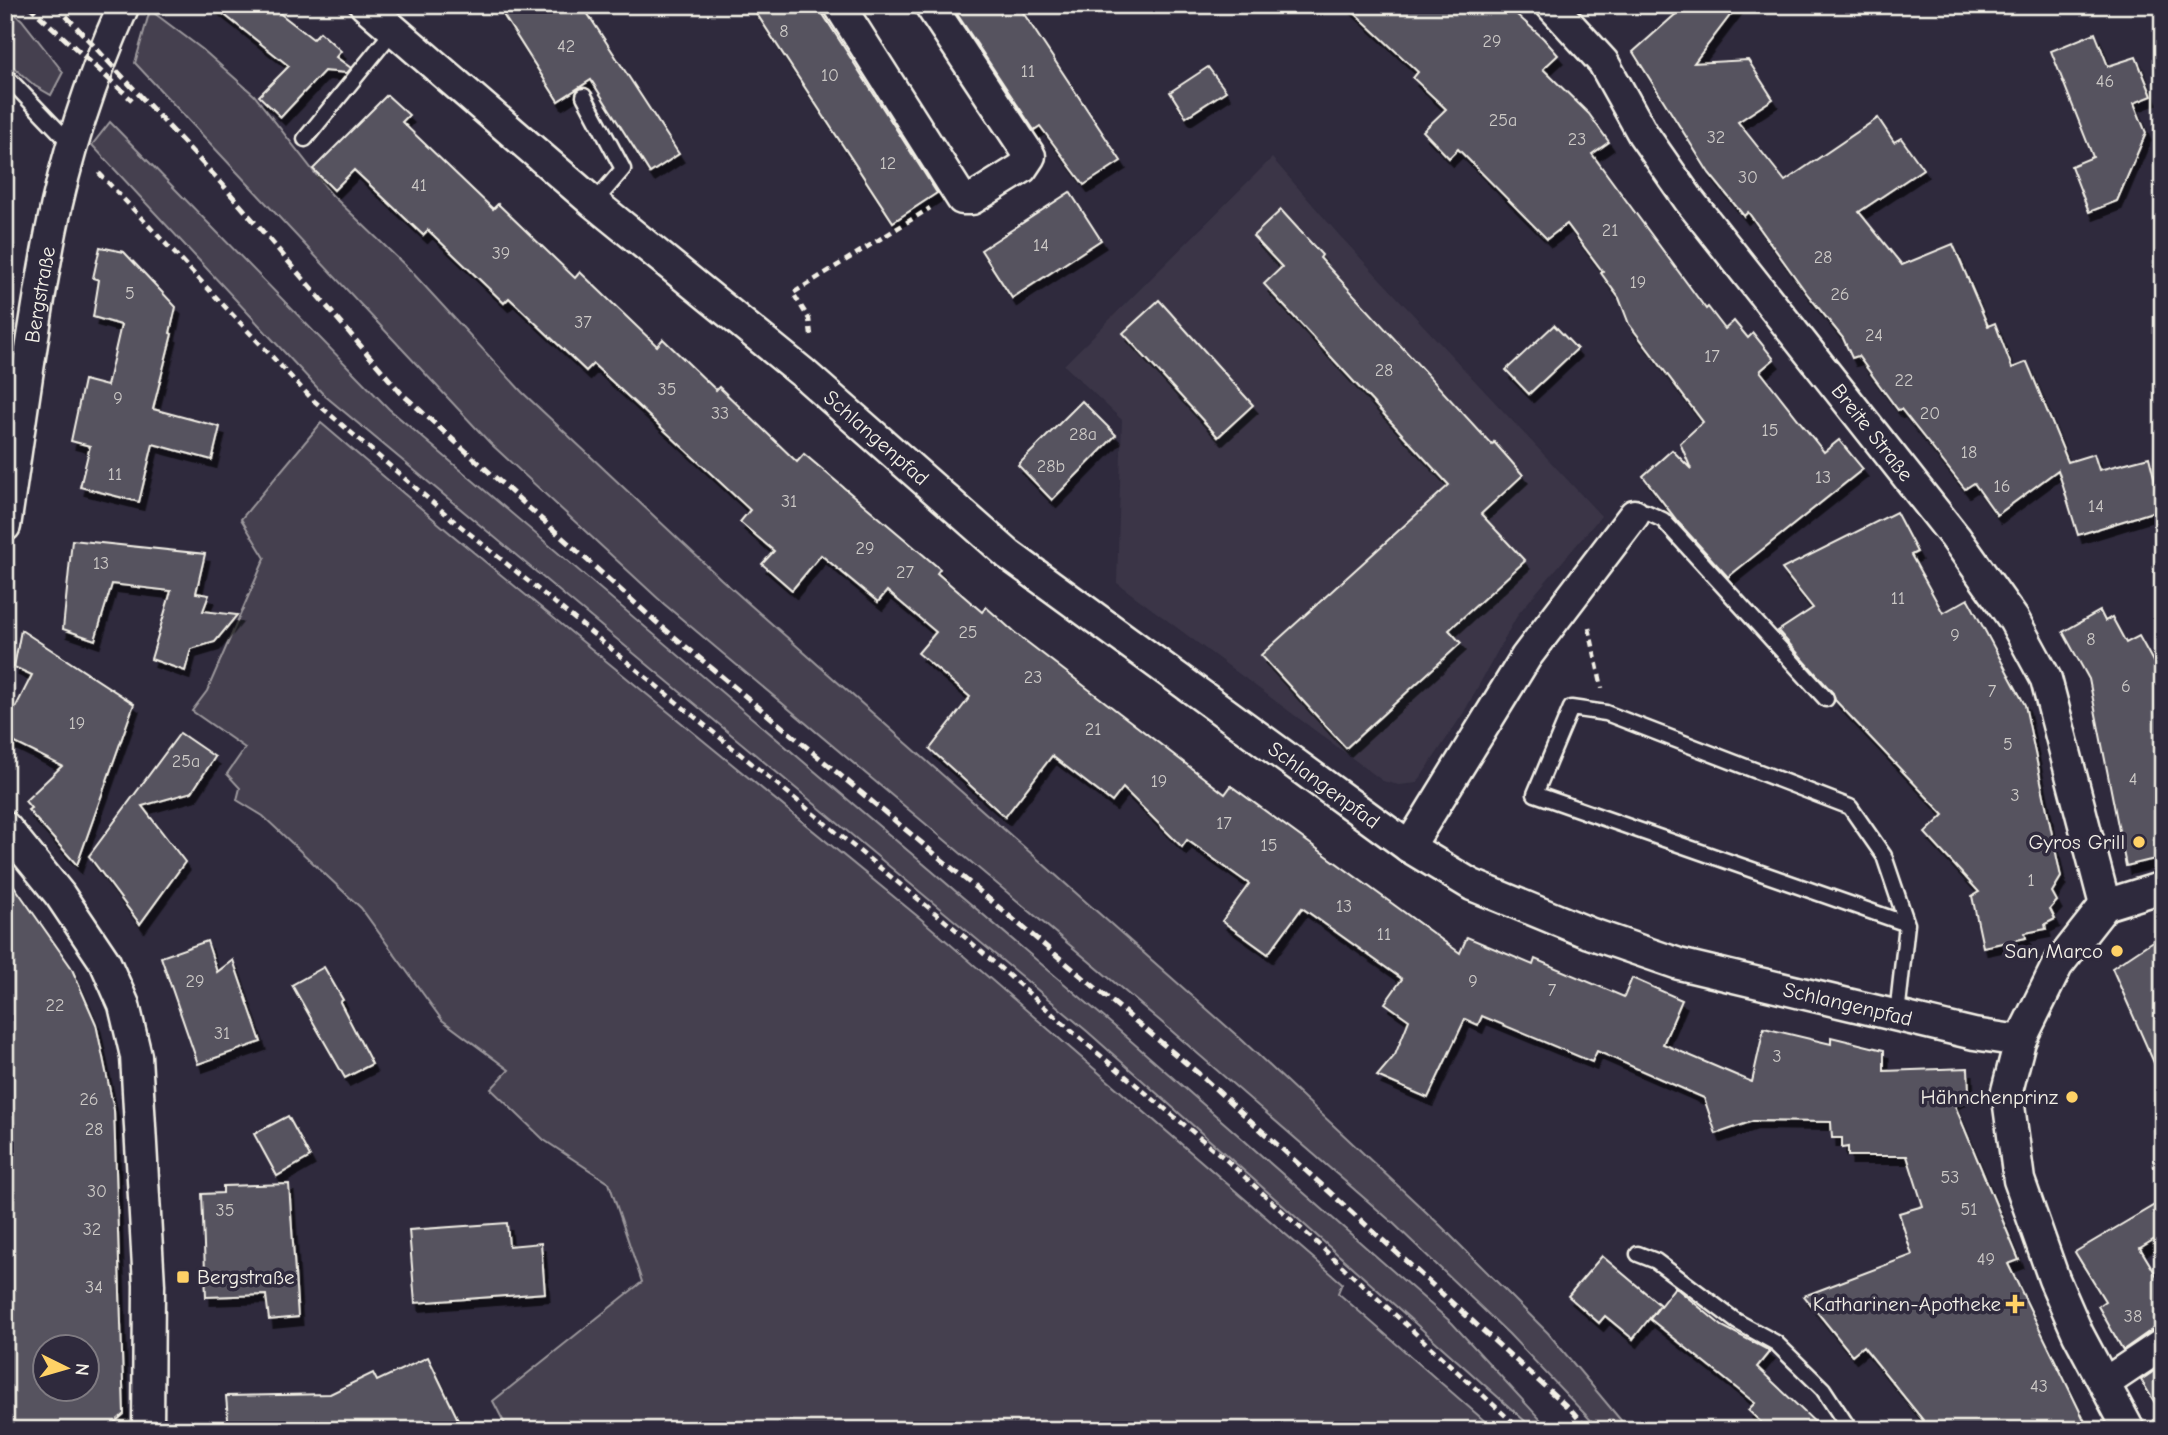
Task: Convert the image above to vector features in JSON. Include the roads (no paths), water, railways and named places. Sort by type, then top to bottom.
[{"type":"street","name":"Bergstraße","points":[[5,526],[51,231],[73,145],[105,48],[124,5]]},
{"type":"street","name":"Schlangenpfad","points":[[365,5],[594,203],[803,373],[1009,555],[1409,846],[1472,885],[1589,933],[1679,964],[1974,1034],[2020,1041]]},
{"type":"street","points":[[839,5],[962,199],[972,199],[1022,168],[1030,156],[930,5]]},
{"type":"street","name":"Breite Straße","points":[[1551,5],[1603,62],[1643,134],[1689,200],[1947,526],[2014,620],[2046,680],[2105,905]]},
{"type":"street","points":[[1409,846],[1526,657],[1634,515]]},
{"type":"street","points":[[5,827],[60,895],[105,962],[124,1005],[136,1056],[148,1271],[148,1430]]},
{"type":"street","points":[[2129,1430],[2078,1334],[2054,1279],[2019,1180],[2007,1091],[2020,1041],[2057,966],[2105,905],[2163,887]]},
{"type":"street","points":[[2105,1382],[2163,1344]]},
{"type":"lane","points":[[306,139],[393,31]]},
{"type":"lane","points":[[5,75],[73,145]]},
{"type":"lane","points":[[584,96],[623,169],[594,203]]},
{"type":"lane","points":[[1634,515],[1646,512],[1662,520],[1826,699]]},
{"type":"lane","points":[[1897,1015],[1907,924],[1884,856],[1850,807],[1606,713],[1571,708],[1535,793],[1907,924]]},
{"type":"lane","points":[[1638,1254],[1656,1261],[1736,1321],[1776,1343],[1823,1389],[1850,1430]]},
{"type":"railway","points":[[28,5],[132,100]]},
{"type":"railway","points":[[56,5],[222,184],[401,393],[654,620],[1199,1074],[1573,1412],[1588,1430]]},
{"type":"place","name":"Gyros Grill","points":[[2139,842]]},
{"type":"place","name":"San Marco","points":[[2117,951]]},
{"type":"place","name":"Hähnchenprinz","points":[[2072,1097]]},
{"type":"place","name":"Bergstraße","points":[[183,1277]]},
{"type":"place","name":"Katharinen-Apotheke","points":[[2015,1304]]}]
